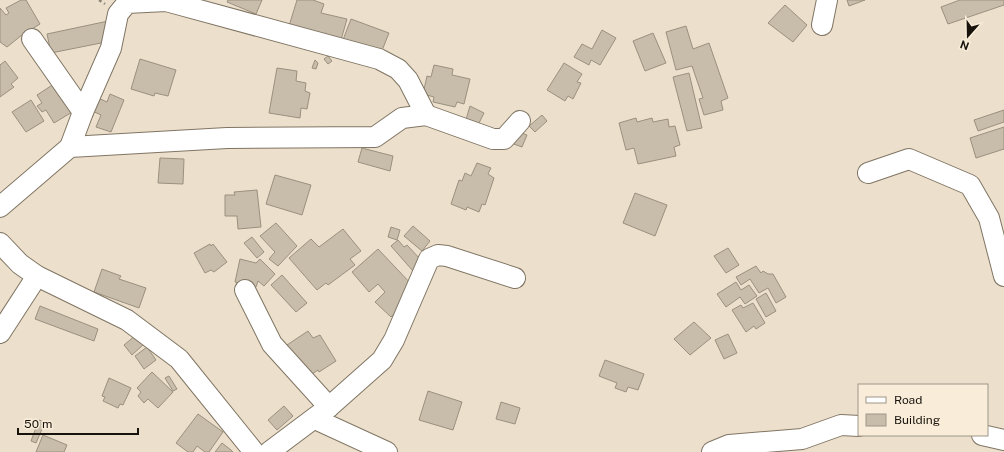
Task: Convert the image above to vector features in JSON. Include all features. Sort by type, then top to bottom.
[{"type":"street","points":[[822,25],[827,0]]},
{"type":"street","points":[[0,208],[70,147],[83,112],[111,48],[118,14],[127,4],[166,2],[379,59],[398,69],[408,80],[426,115]]},
{"type":"street","points":[[32,39],[83,112]]},
{"type":"street","points":[[70,147],[227,138],[375,137],[402,118],[426,115],[493,139],[504,139],[520,120]]},
{"type":"street","points":[[868,173],[909,159],[970,185],[996,222],[1004,276]]},
{"type":"street","points":[[0,243],[20,264],[37,276],[127,320],[179,359],[254,452]]},
{"type":"street","points":[[269,452],[322,413],[382,360],[394,340],[429,259],[438,255],[447,256],[515,278]]},
{"type":"street","points":[[0,333],[37,276]]},
{"type":"street","points":[[245,290],[272,344],[322,413],[387,452]]},
{"type":"street","points":[[712,452],[729,445],[802,439],[841,425],[858,426]]},
{"type":"street","points":[[986,436],[1004,440]]},
{"type":"building","points":[[21,0],[26,0],[40,24],[22,35],[7,47],[0,42],[0,8],[6,15],[9,13],[6,8]]},
{"type":"building","points":[[228,0],[262,0],[256,14],[227,2]]},
{"type":"building","points":[[297,0],[313,0],[324,4],[321,13],[347,19],[341,40],[289,26]]},
{"type":"building","points":[[847,0],[865,0],[849,6]]},
{"type":"building","points":[[960,0],[1004,0],[1004,5],[948,24],[941,7]]},
{"type":"building","points":[[785,5],[807,25],[793,42],[768,23]]},
{"type":"building","points":[[351,19],[389,33],[381,53],[341,45]]},
{"type":"building","points":[[113,20],[111,41],[51,53],[47,34]]},
{"type":"building","points":[[686,26],[693,49],[709,43],[728,98],[721,101],[723,110],[704,115],[699,99],[703,98],[692,66],[676,70],[666,32]]},
{"type":"building","points":[[602,30],[616,38],[600,65],[591,60],[589,65],[574,57],[582,44],[592,49]]},
{"type":"building","points":[[653,33],[666,63],[645,71],[633,41]]},
{"type":"building","points":[[328,56],[332,61],[328,64],[324,59]]},
{"type":"building","points":[[140,59],[176,70],[168,96],[155,93],[154,96],[131,89]]},
{"type":"building","points":[[315,60],[318,63],[316,69],[312,68]]},
{"type":"building","points":[[5,61],[18,78],[11,84],[14,87],[0,97],[0,65]]},
{"type":"building","points":[[564,63],[582,74],[577,82],[581,83],[573,99],[568,96],[565,101],[547,90]]},
{"type":"building","points":[[434,65],[453,69],[452,75],[470,79],[464,104],[457,102],[455,107],[433,102],[434,97],[423,94],[427,76],[431,77]]},
{"type":"building","points":[[277,68],[297,71],[296,81],[306,83],[305,91],[310,93],[307,109],[301,108],[300,118],[269,113]]},
{"type":"building","points":[[689,73],[702,128],[687,131],[673,77]]},
{"type":"building","points":[[57,82],[74,111],[54,123],[46,110],[42,112],[37,106],[42,103],[37,95]]},
{"type":"building","points":[[110,94],[124,100],[111,132],[96,127],[101,115],[90,110],[96,97],[107,102]]},
{"type":"building","points":[[31,100],[44,121],[26,132],[12,112]]},
{"type":"building","points":[[470,106],[484,113],[477,127],[465,123]]},
{"type":"building","points":[[1004,110],[1004,122],[978,131],[974,120]]},
{"type":"building","points":[[542,115],[547,121],[535,132],[529,126]]},
{"type":"building","points":[[636,118],[637,122],[652,118],[653,122],[668,119],[669,127],[675,126],[680,145],[674,147],[676,156],[638,164],[634,148],[626,150],[619,123]]},
{"type":"building","points":[[1004,127],[1004,149],[976,158],[970,138]]},
{"type":"building","points":[[516,131],[527,135],[522,147],[511,143]]},
{"type":"building","points":[[362,148],[393,156],[390,171],[358,162]]},
{"type":"building","points":[[160,158],[184,159],[183,184],[158,183]]},
{"type":"building","points":[[477,163],[491,168],[488,174],[494,178],[485,205],[482,204],[479,212],[467,207],[466,210],[451,204],[459,180],[462,181],[465,173],[471,176]]},
{"type":"building","points":[[275,175],[311,185],[302,215],[266,204]]},
{"type":"building","points":[[257,190],[261,227],[238,229],[237,216],[225,216],[225,195],[235,195],[234,192]]},
{"type":"building","points":[[635,193],[667,205],[655,236],[623,223]]},
{"type":"building","points":[[276,223],[297,246],[278,266],[269,259],[275,252],[260,236]]},
{"type":"building","points":[[413,226],[430,241],[422,251],[404,236]]},
{"type":"building","points":[[391,227],[400,230],[397,240],[388,237]]},
{"type":"building","points":[[343,229],[361,251],[350,259],[355,265],[328,285],[326,283],[317,290],[289,258],[311,239],[319,247]]},
{"type":"building","points":[[252,237],[264,252],[257,258],[244,243]]},
{"type":"building","points":[[398,240],[404,247],[407,245],[420,259],[417,262],[420,265],[413,271],[391,246]]},
{"type":"building","points":[[210,244],[211,246],[213,244],[227,262],[214,272],[211,270],[205,273],[194,253]]},
{"type":"building","points":[[728,248],[739,265],[726,273],[714,256]]},
{"type":"building","points":[[378,249],[414,287],[407,300],[391,317],[375,302],[385,292],[378,284],[369,292],[352,272]]},
{"type":"building","points":[[240,259],[256,263],[260,259],[275,274],[264,286],[258,281],[256,287],[235,282]]},
{"type":"building","points":[[756,266],[761,273],[763,271],[768,274],[773,274],[786,297],[776,303],[768,288],[759,293],[750,279],[741,285],[736,277]]},
{"type":"building","points":[[102,269],[121,276],[119,279],[146,288],[139,308],[94,292]]},
{"type":"building","points":[[282,275],[307,303],[296,312],[271,285]]},
{"type":"building","points":[[736,282],[741,290],[749,285],[757,296],[745,304],[740,297],[726,307],[717,294]]},
{"type":"building","points":[[766,293],[776,311],[766,317],[756,299]]},
{"type":"building","points":[[753,303],[765,323],[756,329],[754,326],[746,332],[732,310],[741,305],[743,308]]},
{"type":"building","points":[[40,306],[98,329],[94,341],[35,319]]},
{"type":"building","points":[[694,322],[711,338],[690,355],[674,339]]},
{"type":"building","points":[[308,331],[313,338],[320,335],[336,361],[319,372],[318,370],[309,376],[284,347]]},
{"type":"building","points":[[728,334],[737,353],[724,359],[715,340]]},
{"type":"building","points":[[136,335],[144,344],[132,355],[124,345]]},
{"type":"building","points":[[147,347],[156,360],[144,369],[135,356]]},
{"type":"building","points":[[605,360],[644,374],[638,390],[628,387],[626,392],[615,388],[617,383],[599,376]]},
{"type":"building","points":[[152,372],[173,392],[158,408],[148,399],[144,403],[138,396],[141,392],[137,388]]},
{"type":"building","points":[[169,376],[177,389],[173,391],[165,378]]},
{"type":"building","points":[[109,378],[131,388],[123,405],[120,404],[118,408],[103,401],[105,397],[102,396]]},
{"type":"building","points":[[428,391],[462,402],[453,430],[419,420]]},
{"type":"building","points":[[501,402],[520,408],[515,424],[496,419]]},
{"type":"building","points":[[284,406],[293,416],[277,430],[268,420]]},
{"type":"building","points":[[198,414],[223,432],[209,452],[205,452],[197,446],[193,452],[188,452],[176,443]]},
{"type":"building","points":[[39,420],[45,422],[36,443],[31,441]]},
{"type":"building","points":[[43,435],[67,445],[64,452],[36,452]]},
{"type":"building","points":[[222,443],[231,450],[233,452],[215,452]]}]
